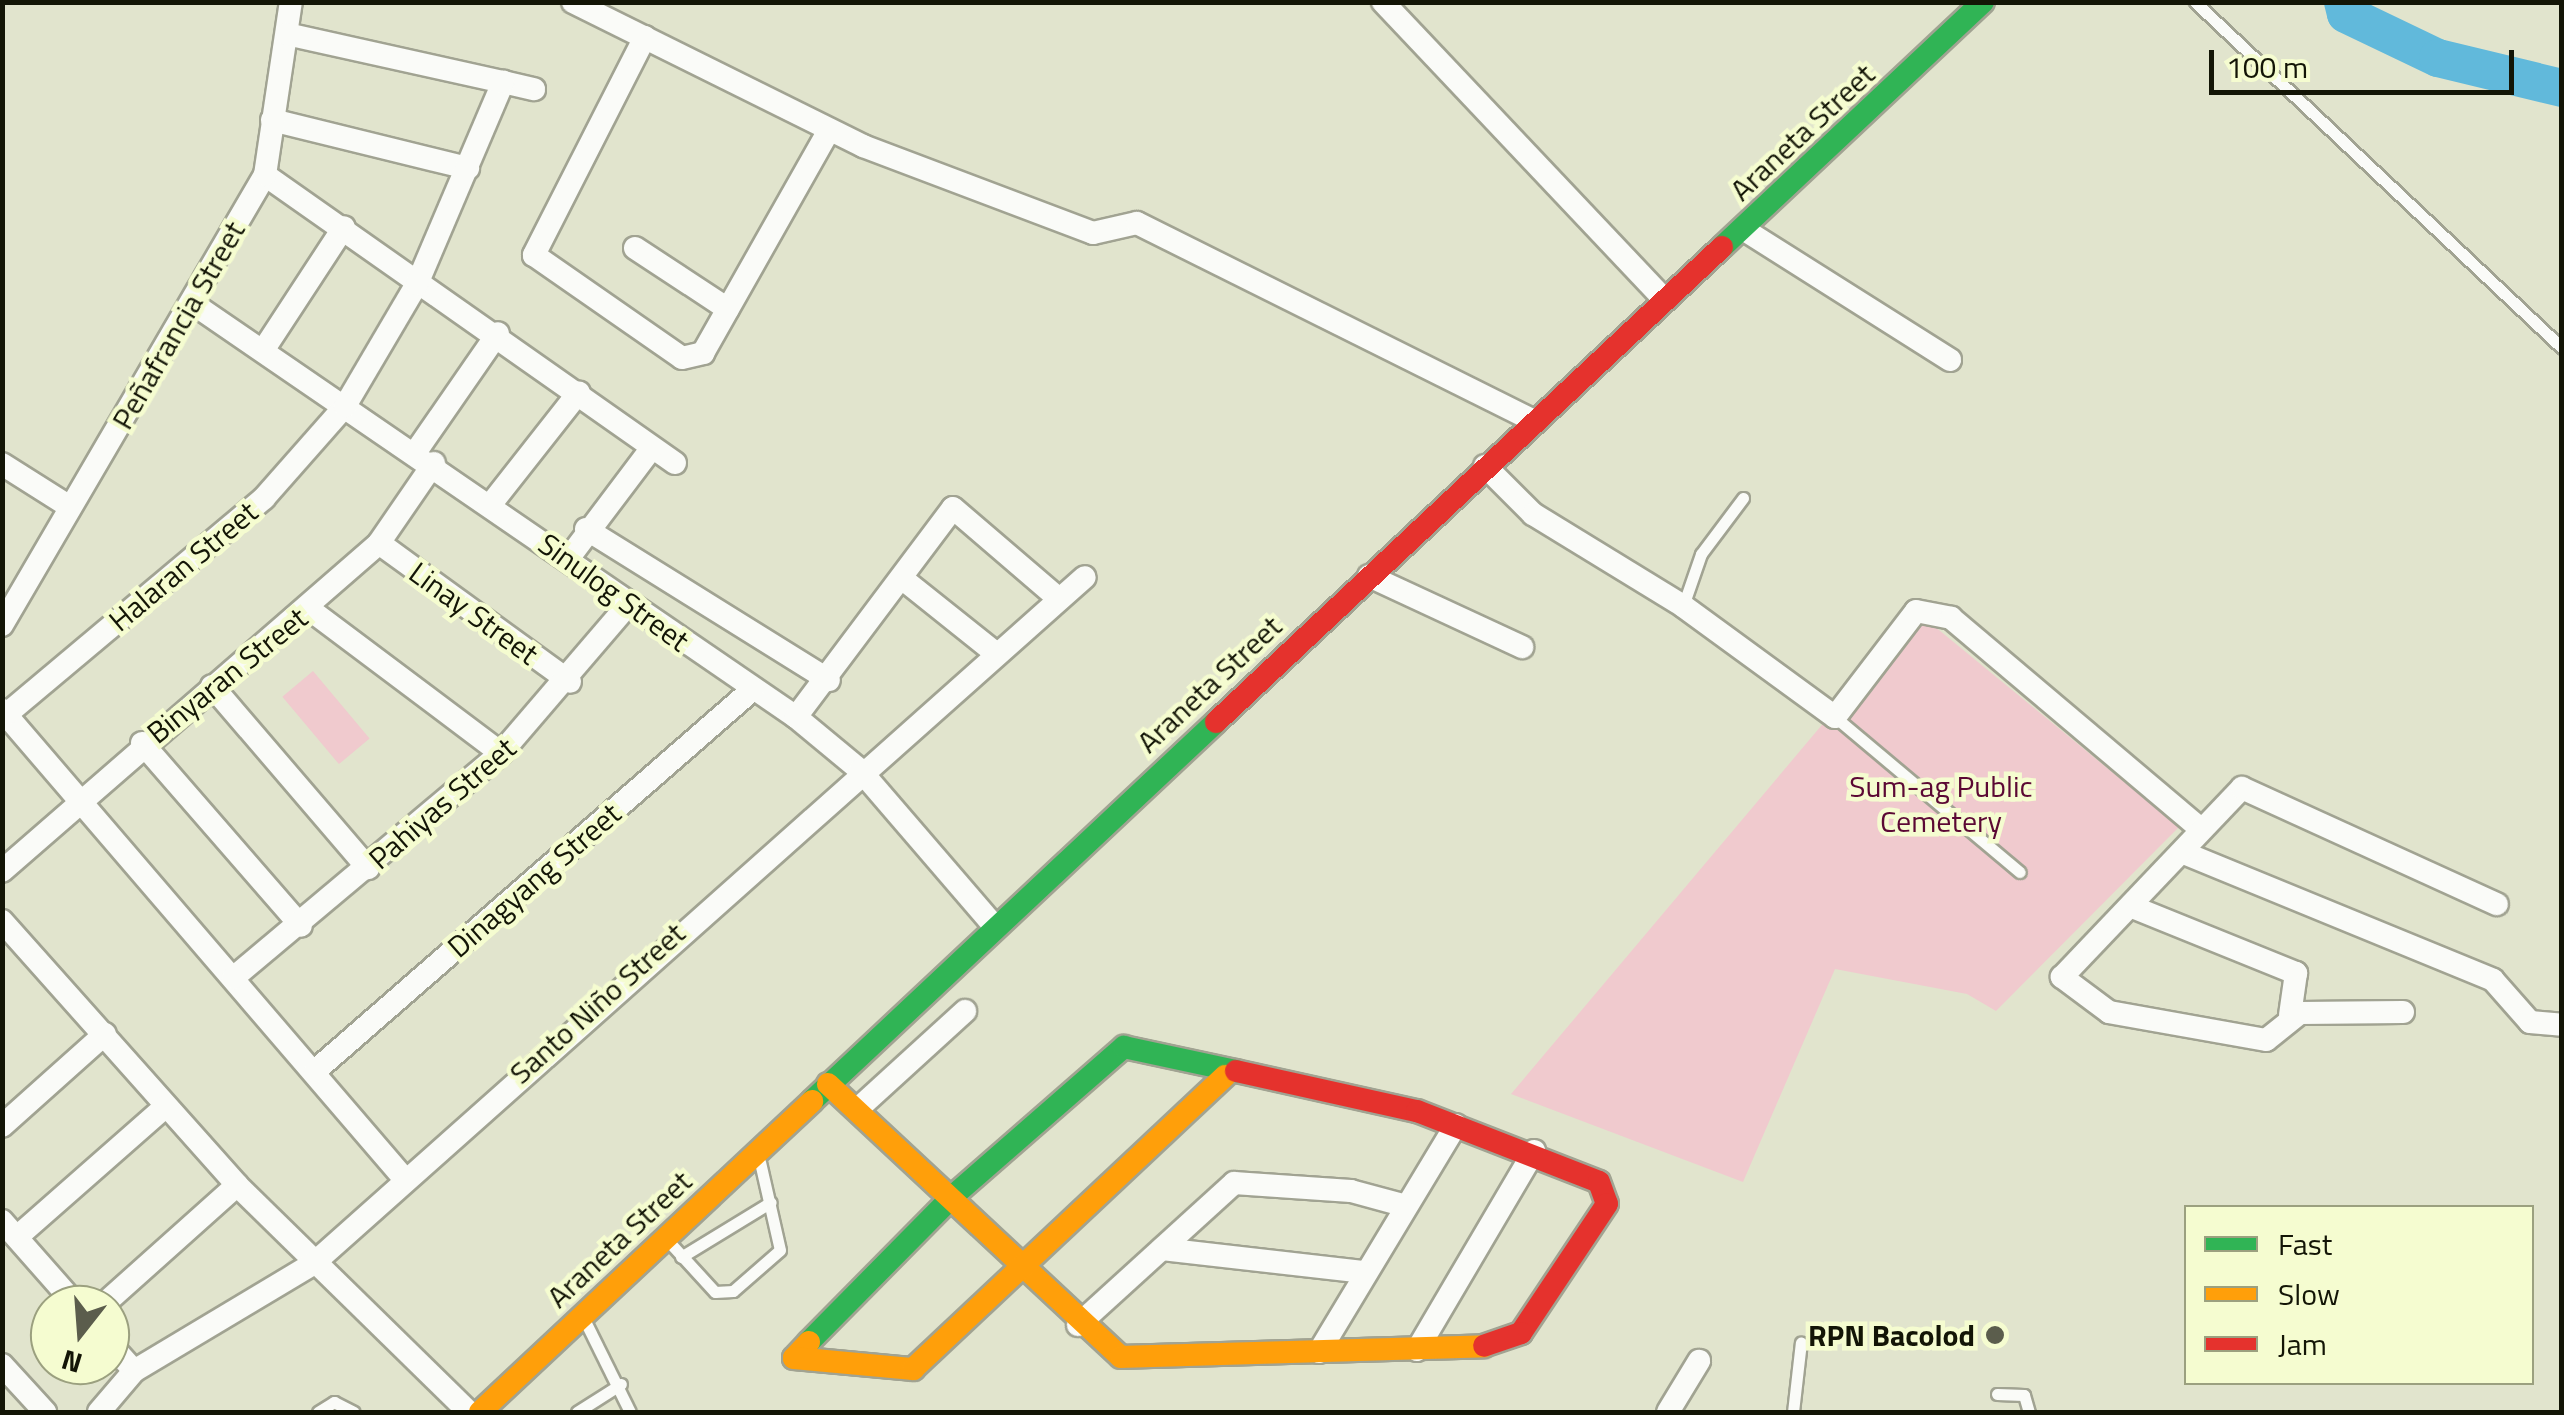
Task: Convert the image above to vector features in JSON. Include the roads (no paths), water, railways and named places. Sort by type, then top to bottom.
[{"type":"main road","name":"Araneta Street","points":[[494,1406],[580,1315],[1982,2]]},
{"type":"main road","points":[[828,1084],[860,1106],[953,1196],[1022,1269],[1078,1325],[1121,1358],[1417,1350],[1512,1342],[1607,1204],[1599,1182],[1534,1150],[1456,1125],[1376,1101],[1225,1076],[1117,1050],[953,1196],[794,1358],[906,1373],[1022,1269],[1225,1076]]},
{"type":"street","name":"Peñafrancia Street","points":[[2,624],[265,175],[292,2]]},
{"type":"street","points":[[574,2],[830,130],[1093,233],[1137,222],[1534,421]]},
{"type":"street","points":[[1382,2],[1665,300]]},
{"type":"street","points":[[287,34],[534,89]]},
{"type":"street","points":[[644,37],[534,255],[694,362],[830,130]]},
{"type":"street","name":"Halaran Street","points":[[5,711],[264,498],[346,406],[417,284],[503,82]]},
{"type":"street","points":[[272,120],[468,168]]},
{"type":"street","points":[[265,175],[344,227],[417,284],[498,334],[675,463]]},
{"type":"street","points":[[266,346],[344,227]]},
{"type":"street","points":[[1743,229],[1950,360]]},
{"type":"street","points":[[635,248],[728,309]]},
{"type":"street","name":"Sinulog Street","points":[[192,303],[266,346],[346,406],[568,558],[628,605],[796,717],[860,770],[995,927]]},
{"type":"street","name":"Binyaran Street","points":[[2,871],[72,802],[309,608],[378,544],[498,334]]},
{"type":"street","points":[[491,504],[579,392]]},
{"type":"street","points":[[568,558],[586,529],[651,448]]},
{"type":"street","points":[[2,464],[70,508]]},
{"type":"street","points":[[1485,466],[1533,514],[1683,606],[1835,717],[1927,607],[2201,830]]},
{"type":"street","points":[[796,717],[904,580],[953,508],[1058,598]]},
{"type":"street","points":[[586,529],[828,680]]},
{"type":"street","name":"Linay Street","points":[[378,544],[570,682]]},
{"type":"street","points":[[1369,576],[1522,647]]},
{"type":"street","name":"Santo Niño Street","points":[[99,1412],[134,1371],[312,1264],[402,1176],[993,651],[1085,577]]},
{"type":"street","points":[[904,580],[993,651]]},
{"type":"street","name":"Pahiyas Street","points":[[233,978],[301,926],[502,753],[570,682],[628,605]]},
{"type":"street","points":[[309,608],[502,753]]},
{"type":"street","points":[[212,686],[368,868]]},
{"type":"street","name":"Dinagyang Street","points":[[315,1071],[753,689]]},
{"type":"street","points":[[5,711],[72,802],[233,978],[402,1176]]},
{"type":"street","points":[[142,743],[301,926]]},
{"type":"street","points":[[2134,908],[2296,973],[2290,1015],[2266,1040],[2098,1007],[2062,977],[2134,908],[2242,788],[2496,904]]},
{"type":"street","points":[[2184,853],[2492,980],[2530,1022],[2562,1025]]},
{"type":"street","points":[[2,920],[237,1185],[312,1264],[469,1412]]},
{"type":"street","points":[[860,1106],[965,1011]]},
{"type":"street","points":[[2290,1015],[2403,1012]]},
{"type":"street","points":[[2,1126],[105,1034]]},
{"type":"street","points":[[59,1285],[10,1229],[166,1106]]},
{"type":"street","points":[[1319,1352],[1362,1272],[1456,1125]]},
{"type":"street","points":[[1417,1350],[1534,1150]]},
{"type":"street","points":[[1078,1325],[1234,1183],[1351,1190],[1403,1205]]},
{"type":"street","points":[[125,1285],[237,1185]]},
{"type":"street","points":[[1162,1248],[1362,1272]]},
{"type":"street","points":[[1668,1412],[1699,1360]]},
{"type":"street","points":[[2,1364],[44,1412]]},
{"type":"street","points":[[130,1366],[134,1371]]},
{"type":"lane","points":[[2195,2],[2562,348]]},
{"type":"lane","points":[[1683,606],[1701,554],[1743,498]]},
{"type":"lane","points":[[1835,717],[2020,872]]},
{"type":"lane","points":[[666,1237],[701,1284],[732,1292],[780,1250],[757,1150]]},
{"type":"lane","points":[[681,1257],[771,1202]]},
{"type":"lane","points":[[580,1315],[621,1384],[630,1412]]},
{"type":"lane","points":[[1793,1412],[1802,1342]]},
{"type":"lane","points":[[578,1412],[621,1384]]},
{"type":"lane","points":[[1997,1394],[2024,1395],[2029,1412]]},
{"type":"lane","points":[[318,1412],[334,1402],[354,1412]]},
{"type":"waterway","points":[[2343,2],[2346,14],[2438,58],[2562,88]]},
{"type":"place","name":"RPN Bacolod","points":[[1995,1335]]},
{"type":"park label","name":"Sum-ag Public Cemetery","points":[[1941,803]]}]
